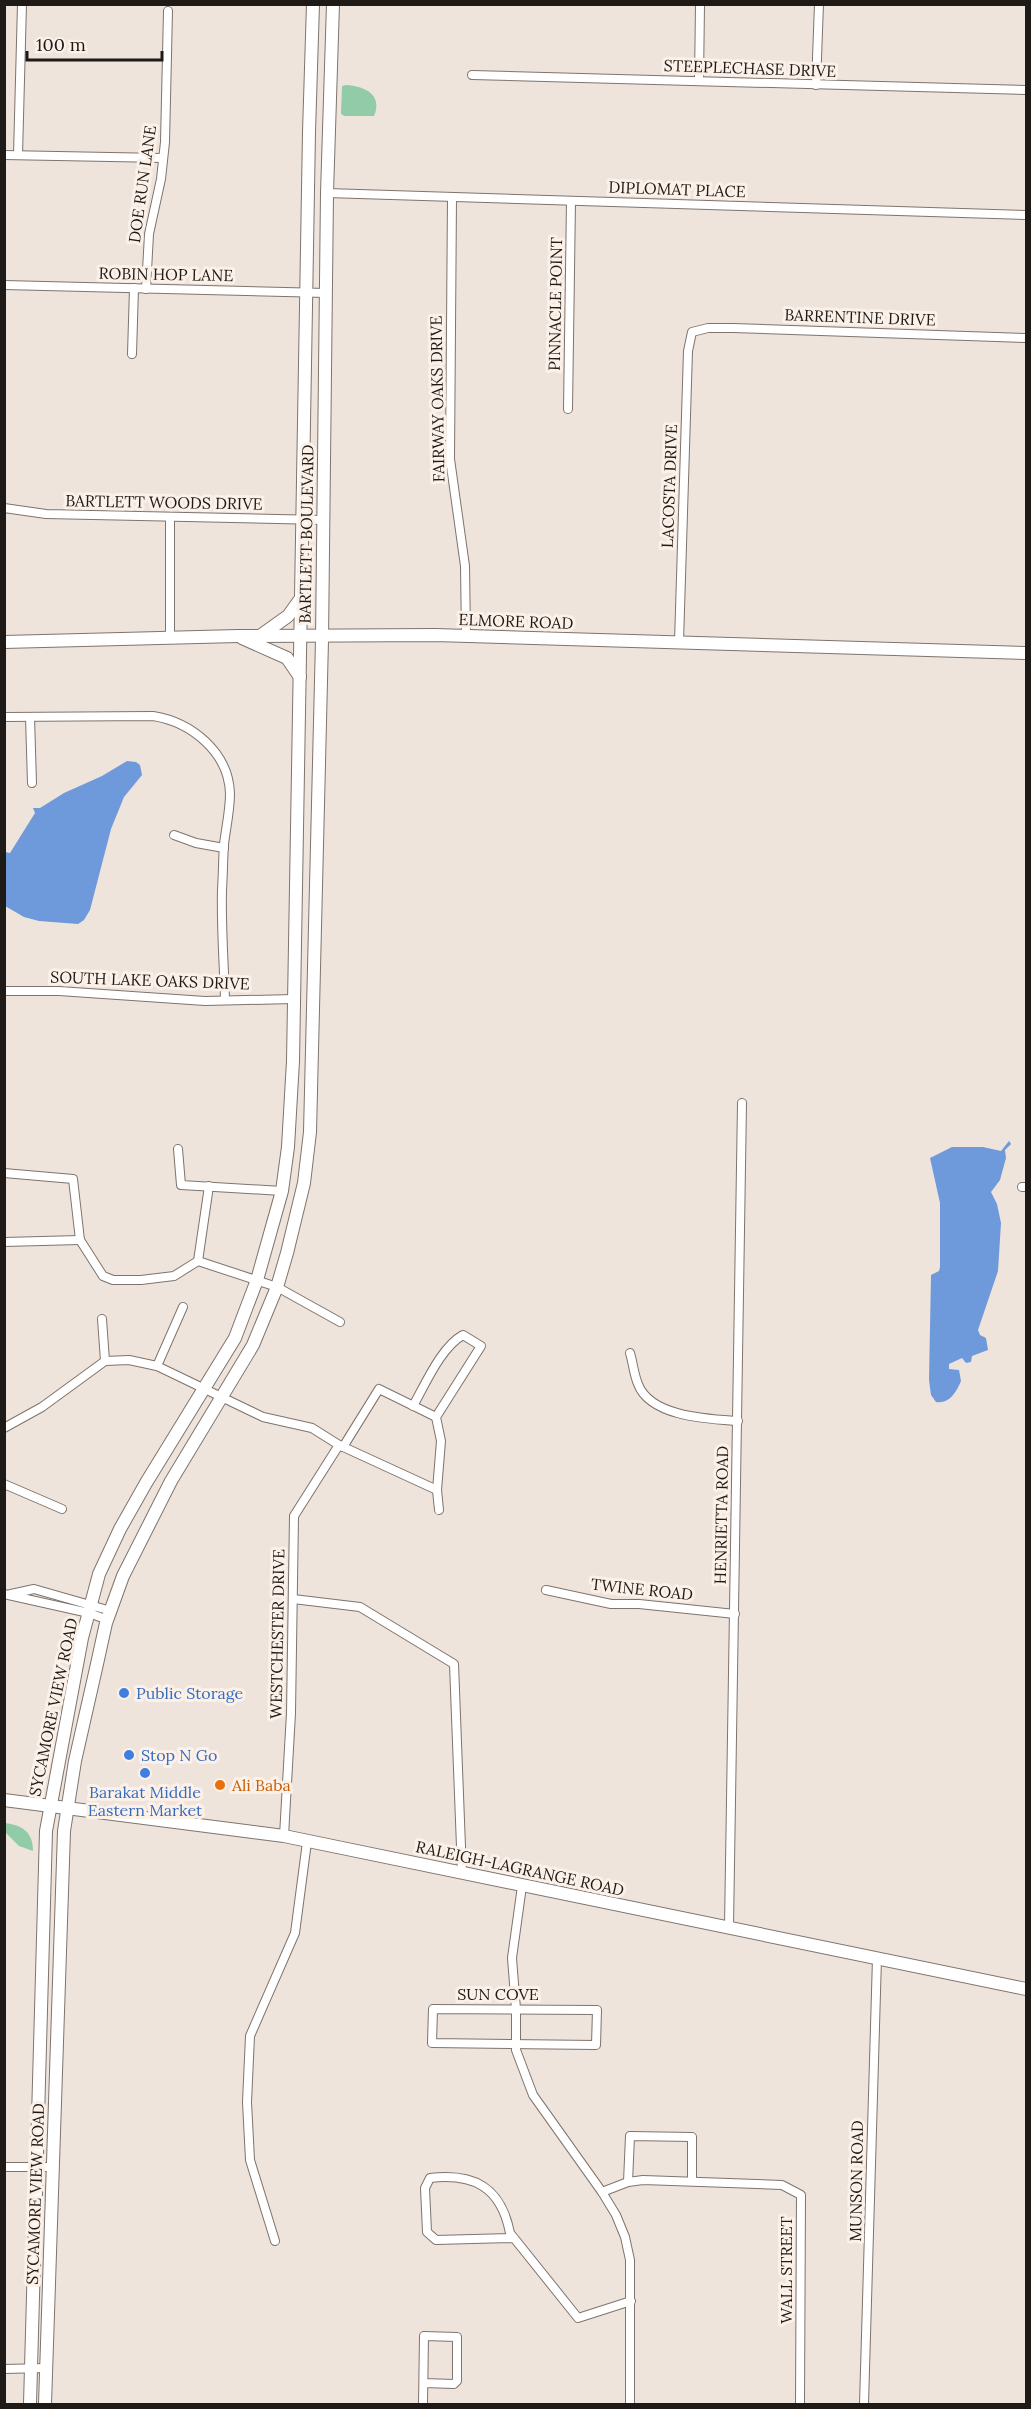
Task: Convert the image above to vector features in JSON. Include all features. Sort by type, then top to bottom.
[{"type":"main road","name":"BARTLETT BOULEVARD","points":[[293,1061],[306,293],[314,4]]},
{"type":"main road","name":"BARTLETT BOULEVARD","points":[[311,1064],[322,636],[327,193],[333,4]]},
{"type":"main road","points":[[260,636],[288,616],[302,597]]},
{"type":"main road","name":"ELMORE ROAD","points":[[4,642],[238,636],[301,637],[341,634],[1026,653]]},
{"type":"main road","points":[[238,636],[287,658],[300,678]]},
{"type":"main road","points":[[297,848],[316,848]]},
{"type":"main road","name":"SYCAMORE VIEW ROAD","points":[[30,2404],[46,1832],[78,1661],[99,1574],[120,1529],[146,1483],[213,1393],[253,1345],[267,1283],[282,1191],[289,1131],[293,1061]]},
{"type":"main road","name":"SYCAMORE VIEW ROAD","points":[[45,2404],[64,1832],[82,1730],[109,1615],[123,1576],[213,1393],[235,1338],[267,1283],[304,1184],[310,1131],[311,1064]]},
{"type":"main road","points":[[289,1131],[310,1131]]},
{"type":"main road","points":[[78,1661],[97,1665]]},
{"type":"main road","points":[[66,1726],[82,1730]]},
{"type":"main road","name":"RALEIGH-LAGRANGE ROAD","points":[[4,1800],[284,1836],[1026,1989]]},
{"type":"street","points":[[18,155],[22,4]]},
{"type":"street","points":[[699,81],[700,4]]},
{"type":"street","points":[[816,85],[819,4]]},
{"type":"street","name":"DOE RUN LANE","points":[[146,289],[149,234],[164,158],[168,12]]},
{"type":"street","name":"STEEPLECHASE DRIVE","points":[[472,75],[1026,90]]},
{"type":"street","points":[[4,155],[164,158]]},
{"type":"street","name":"DIPLOMAT PLACE","points":[[327,193],[1026,215]]},
{"type":"street","name":"FAIRWAY OAKS DRIVE","points":[[452,196],[449,450],[465,566],[466,636]]},
{"type":"street","name":"PINNACLE POINT","points":[[568,409],[571,201]]},
{"type":"street","name":"ROBIN HOP LANE","points":[[4,285],[326,293]]},
{"type":"street","points":[[132,354],[134,288]]},
{"type":"street","name":"BARRENTINE DRIVE","points":[[692,332],[724,328],[1026,338]]},
{"type":"street","name":"LACOSTA DRIVE","points":[[680,642],[688,351],[692,332]]},
{"type":"street","name":"BARTLETT WOODS DRIVE","points":[[4,508],[34,514],[322,520]]},
{"type":"street","points":[[170,517],[170,639]]},
{"type":"street","points":[[4,717],[153,716],[175,721],[203,738],[217,754],[228,780],[230,793],[224,848],[222,937],[225,1000]]},
{"type":"street","points":[[30,717],[32,783]]},
{"type":"street","points":[[174,835],[196,843],[224,848]]},
{"type":"street","name":"SOUTH LAKE OAKS DRIVE","points":[[4,991],[59,991],[225,1000],[293,999]]},
{"type":"street","name":"HENRIETTA ROAD","points":[[729,1927],[742,1103]]},
{"type":"street","points":[[178,1149],[181,1185],[282,1191]]},
{"type":"street","points":[[4,1173],[73,1179],[80,1240],[103,1276],[113,1280],[141,1280],[174,1276],[198,1261],[209,1186]]},
{"type":"street","points":[[4,1242],[80,1240]]},
{"type":"street","points":[[198,1261],[267,1283],[340,1322]]},
{"type":"street","points":[[157,1366],[183,1307]]},
{"type":"street","points":[[102,1318],[105,1361]]},
{"type":"street","points":[[436,1417],[413,1406],[447,1348],[463,1335],[481,1346],[436,1417],[441,1441],[437,1490],[439,1510]]},
{"type":"street","points":[[630,1353],[638,1385],[651,1401],[664,1408],[700,1418],[738,1421]]},
{"type":"street","points":[[4,1428],[42,1407],[105,1361],[129,1360],[157,1366],[263,1417],[312,1428],[341,1446],[437,1490]]},
{"type":"street","name":"WESTCHESTER DRIVE","points":[[284,1836],[291,1713],[294,1516],[379,1389],[413,1406]]},
{"type":"street","points":[[4,1484],[62,1509]]},
{"type":"street","points":[[7,1594],[34,1589],[109,1615]]},
{"type":"street","name":"TWINE ROAD","points":[[546,1590],[611,1604],[639,1604],[735,1614]]},
{"type":"street","points":[[293,1599],[360,1607],[454,1664],[462,1873]]},
{"type":"street","points":[[275,2241],[250,2160],[247,2102],[250,2036],[295,1933],[307,1842]]},
{"type":"street","points":[[522,1886],[512,1958],[516,2045],[525,2078],[533,2095],[602,2192],[616,2215],[625,2237],[630,2260],[630,2404]]},
{"type":"street","name":"MUNSON ROAD","points":[[864,2404],[877,1958]]},
{"type":"street","name":"SUN COVE","points":[[433,2009],[516,2009],[597,2010],[596,2045],[432,2043],[433,2009]]},
{"type":"street","points":[[628,2182],[630,2136],[692,2137],[692,2181]]},
{"type":"street","points":[[4,2167],[53,2167]]},
{"type":"street","points":[[514,2238],[436,2240],[428,2232],[424,2188],[430,2178],[446,2176],[480,2182],[502,2206],[510,2233],[514,2238],[578,2318],[631,2301]]},
{"type":"street","name":"WALL STREET","points":[[602,2192],[628,2182],[644,2180],[782,2185],[801,2195],[800,2404]]},
{"type":"street","points":[[423,2404],[424,2336],[457,2337],[457,2381],[454,2384],[424,2384]]},
{"type":"street","points":[[4,2369],[46,2368]]},
{"type":"green space","points":[[342,86],[360,87],[374,97],[376,109],[374,116],[341,114]]},
{"type":"green space","points":[[5,1823],[17,1826],[29,1834],[33,1851],[19,1846],[5,1832]]},
{"type":"water","points":[[127,761],[140,765],[142,775],[124,797],[111,829],[90,910],[84,920],[78,924],[39,921],[24,917],[5,906],[5,852],[10,853],[35,813],[33,808],[40,808]]},
{"type":"water","points":[[1009,1141],[1011,1144],[1005,1150],[1006,1158],[1000,1180],[991,1192],[997,1204],[1001,1223],[998,1271],[978,1330],[980,1335],[986,1338],[988,1350],[972,1356],[971,1362],[966,1363],[962,1358],[949,1364],[949,1369],[959,1370],[961,1381],[951,1397],[945,1401],[936,1402],[931,1395],[929,1380],[931,1275],[939,1271],[940,1267],[940,1203],[930,1158],[952,1147],[983,1147],[1001,1151]]},
{"type":"place","name":"Public Storage","points":[[124,1693]]},
{"type":"place","name":"Stop N Go","points":[[129,1755]]},
{"type":"place","name":"Barakat Middle Eastern Market","points":[[145,1773]]},
{"type":"place","name":"Ali Baba","points":[[220,1785]]}]
